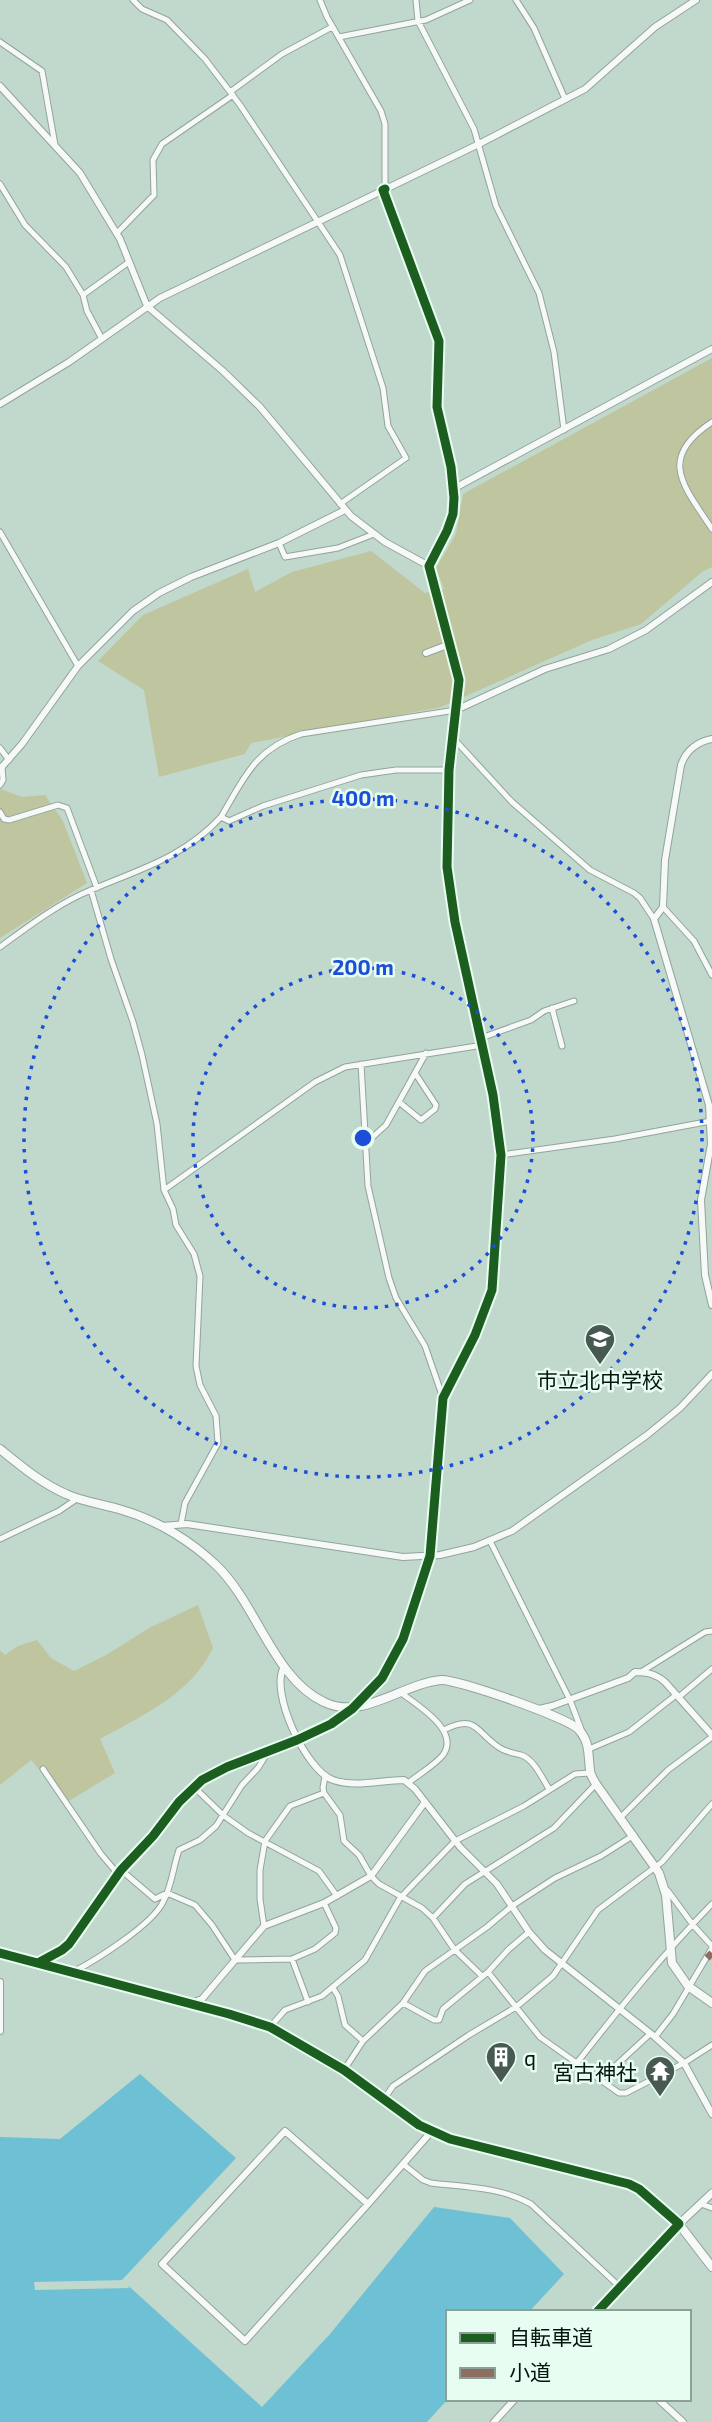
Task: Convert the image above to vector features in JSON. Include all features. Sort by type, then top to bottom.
[{"type":"main road","points":[[0,1450],[52,1488],[138,1515],[162,1526],[206,1557],[230,1580],[285,1667],[312,1696],[334,1706],[352,1709],[417,1685],[446,1680],[572,1723],[582,1732],[589,1749],[590,1773],[596,1784],[656,1867],[663,1883],[672,1964],[688,1986],[712,2003]]},
{"type":"main road","points":[[712,2193],[679,2224],[712,2267]]},
{"type":"street","points":[[0,785],[3,780],[1,768],[78,666],[133,611],[159,593],[191,578],[279,543],[342,507],[406,458],[388,426],[383,388],[340,255],[231,93],[205,59],[167,20],[145,11],[133,0]]},
{"type":"street","points":[[38,1963],[69,1944],[119,1872],[202,1780],[331,1724],[352,1709],[382,1678],[403,1639],[429,1556],[443,1398],[475,1335],[492,1290],[500,1155],[493,1095],[455,922],[447,867],[449,769],[458,680],[429,566],[453,514],[451,467],[437,407],[438,332],[384,190],[385,124],[381,111],[332,27],[320,0]]},
{"type":"street","points":[[416,0],[418,21],[479,144],[496,206],[542,302],[555,352],[564,430]]},
{"type":"street","points":[[339,37],[418,21],[468,0]]},
{"type":"street","points":[[516,0],[539,38],[565,99]]},
{"type":"street","points":[[0,404],[69,362],[160,298],[479,144],[585,89],[655,27],[696,0]]},
{"type":"street","points":[[117,233],[152,200],[156,190],[153,160],[162,144],[282,54],[332,27]]},
{"type":"street","points":[[0,42],[42,71],[55,145]]},
{"type":"street","points":[[0,86],[80,173],[117,233],[148,306],[260,407],[342,507],[374,534],[429,566]]},
{"type":"street","points":[[0,184],[25,225],[66,267],[83,295],[87,311],[102,339]]},
{"type":"street","points":[[83,295],[130,262]]},
{"type":"street","points":[[453,489],[712,349]]},
{"type":"street","points":[[712,422],[686,442],[678,462],[693,501],[712,530]]},
{"type":"street","points":[[0,532],[78,666]]},
{"type":"street","points":[[279,543],[285,557],[338,548],[374,534]]},
{"type":"street","points":[[0,947],[37,919],[94,889],[183,850],[203,836],[221,817],[250,769],[264,752],[284,740],[301,734],[456,710],[545,669],[609,649],[646,630],[712,582]]},
{"type":"street","points":[[426,653],[450,644]]},
{"type":"street","points":[[454,739],[512,802],[590,870],[634,892],[654,919],[709,1105],[711,1144],[701,1200],[705,1275],[712,1305]]},
{"type":"street","points":[[654,919],[663,907],[665,860],[681,765],[684,756],[697,744],[712,739]]},
{"type":"street","points":[[0,748],[9,760]]},
{"type":"street","points":[[221,817],[229,821],[263,806],[361,775],[396,770],[449,769]]},
{"type":"street","points":[[0,812],[4,819],[9,820],[58,805],[67,808],[94,889],[111,959],[134,1021],[157,1124],[164,1190],[173,1209],[176,1225],[197,1262],[201,1287],[196,1366],[201,1385],[216,1416],[218,1443],[185,1503],[181,1524]]},
{"type":"street","points":[[663,907],[694,941],[712,975]]},
{"type":"street","points":[[164,1190],[315,1082],[345,1067],[482,1042],[552,1008],[574,1001]]},
{"type":"street","points":[[552,1008],[562,1046]]},
{"type":"street","points":[[365,1144],[383,1130],[426,1054]]},
{"type":"street","points":[[361,1065],[368,1186],[389,1278],[396,1298],[425,1346],[443,1398]]},
{"type":"street","points":[[399,1101],[421,1120],[435,1109],[436,1105],[430,1093],[415,1073]]},
{"type":"street","points":[[500,1155],[615,1139],[711,1121]]},
{"type":"street","points":[[162,1526],[181,1524],[403,1558],[457,1551],[490,1541],[523,1524],[647,1435],[680,1408],[712,1374]]},
{"type":"street","points":[[0,1539],[59,1511],[78,1498]]},
{"type":"street","points":[[490,1541],[570,1700],[582,1732]]},
{"type":"street","points":[[641,1672],[705,1632],[712,1631]]},
{"type":"street","points":[[285,1667],[280,1675],[281,1689],[298,1740],[310,1761],[325,1776],[342,1782],[404,1780],[408,1783],[455,1842],[484,1870],[545,1950],[684,2063],[712,2114]]},
{"type":"street","points":[[589,1749],[629,1732],[712,1669]]},
{"type":"street","points":[[536,1709],[570,1700],[628,1678],[635,1672],[641,1672],[656,1675],[678,1695],[712,1736],[668,1770],[621,1817]]},
{"type":"street","points":[[400,1692],[436,1718],[444,1730],[444,1753],[408,1783]]},
{"type":"street","points":[[444,1730],[454,1725],[474,1724],[503,1750],[528,1758],[549,1789]]},
{"type":"street","points":[[73,1972],[99,1958],[161,1907],[179,1850],[207,1836],[224,1816],[242,1785],[258,1768],[269,1749]]},
{"type":"street","points":[[43,1769],[101,1854],[119,1872],[155,1899],[167,1893],[195,1905],[235,1960]]},
{"type":"street","points":[[270,2027],[285,2010],[322,1996],[365,1960],[400,1898],[455,1842],[524,1806],[575,1774],[590,1773]]},
{"type":"street","points":[[325,1776],[324,1793],[340,1815],[344,1841],[359,1855],[371,1876],[400,1898],[422,1908],[433,1918],[454,1949],[482,1976]]},
{"type":"street","points":[[433,1918],[465,1884],[554,1828],[596,1784]]},
{"type":"street","points":[[194,1787],[224,1816],[319,1871],[337,1896]]},
{"type":"street","points":[[264,1926],[260,1870],[265,1841],[290,1806],[324,1793]]},
{"type":"street","points":[[191,2004],[202,1999],[264,1926],[324,1903],[371,1876],[425,1802]]},
{"type":"street","points":[[384,2099],[393,2086],[516,2007],[554,1976],[598,1910],[656,1867],[712,1804]]},
{"type":"street","points":[[344,2070],[363,2041],[403,2003],[425,1972],[512,1906],[555,1878],[601,1856],[634,1835]]},
{"type":"street","points":[[600,2080],[652,2036],[673,2014],[712,1947],[692,1925],[663,1883]]},
{"type":"street","points":[[235,1960],[292,1959],[304,1955],[335,1934],[336,1928],[324,1903]]},
{"type":"street","points":[[576,2064],[669,1949],[712,1904]]},
{"type":"street","points":[[403,2003],[434,2020],[439,2020],[443,2009],[488,1972],[529,1932]]},
{"type":"street","points":[[0,1953],[270,2027],[344,2070],[430,2132],[629,2184],[639,2189],[679,2224],[599,2310]]},
{"type":"street","points":[[292,1959],[308,2002]]},
{"type":"street","points":[[488,1972],[540,2037],[620,2093],[626,2093],[684,2063],[712,2045]]},
{"type":"street","points":[[0,1982],[0,2031]]},
{"type":"street","points":[[333,1988],[338,1996],[345,2025],[363,2041]]},
{"type":"street","points":[[368,2204],[285,2131],[162,2264],[246,2341],[404,2164],[430,2132]]},
{"type":"street","points":[[404,2164],[423,2180],[431,2183],[498,2191],[517,2196],[531,2204],[620,2287]]},
{"type":"street","points":[[701,2204],[712,2208]]},
{"type":"street","points":[[494,2422],[513,2401]]},
{"type":"street","points":[[660,2401],[683,2422]]},
{"type":"green space","points":[[712,358],[712,567],[702,572],[641,624],[592,640],[441,707],[251,743],[245,754],[159,777],[144,690],[98,661],[143,615],[248,569],[255,592],[292,572],[371,551],[425,593],[444,589],[436,568],[456,534],[463,494]]},
{"type":"green space","points":[[0,789],[22,797],[45,795],[63,821],[87,883],[0,938]]},
{"type":"green space","points":[[198,1605],[213,1648],[192,1679],[178,1691],[149,1712],[100,1739],[115,1773],[67,1802],[31,1760],[0,1785],[0,1650],[5,1655],[18,1646],[37,1640],[51,1658],[74,1671],[108,1654],[149,1628]]},
{"type":"water","points":[[140,2074],[236,2158],[122,2280],[262,2407],[330,2334],[434,2207],[510,2218],[564,2274],[531,2310],[446,2310],[446,2401],[427,2422],[0,2422],[0,2137],[60,2139]]},
{"type":"pier","points":[[127,2280],[129,2288],[35,2290],[34,2282]]},
{"type":"marked path","points":[[707,1953],[712,1958]]},
{"type":"cycle path","points":[[38,1963],[69,1944],[121,1870],[153,1836],[179,1802],[202,1780],[331,1724],[352,1709],[382,1678],[403,1639],[430,1556],[443,1398],[475,1335],[492,1290],[501,1155],[493,1095],[455,922],[447,867],[449,770],[459,680],[429,566],[447,531],[453,514],[454,498],[451,467],[437,407],[439,341],[383,190],[385,189]]},
{"type":"cycle path","points":[[0,1953],[270,2027],[344,2070],[419,2125],[450,2139],[629,2184],[639,2189],[679,2224],[599,2310]]},
{"type":"place","name":"市立北中学校","points":[[600,1366]]},
{"type":"place","name":"q","points":[[501,2084]]},
{"type":"place","name":"宮古神社","points":[[660,2098]]}]
